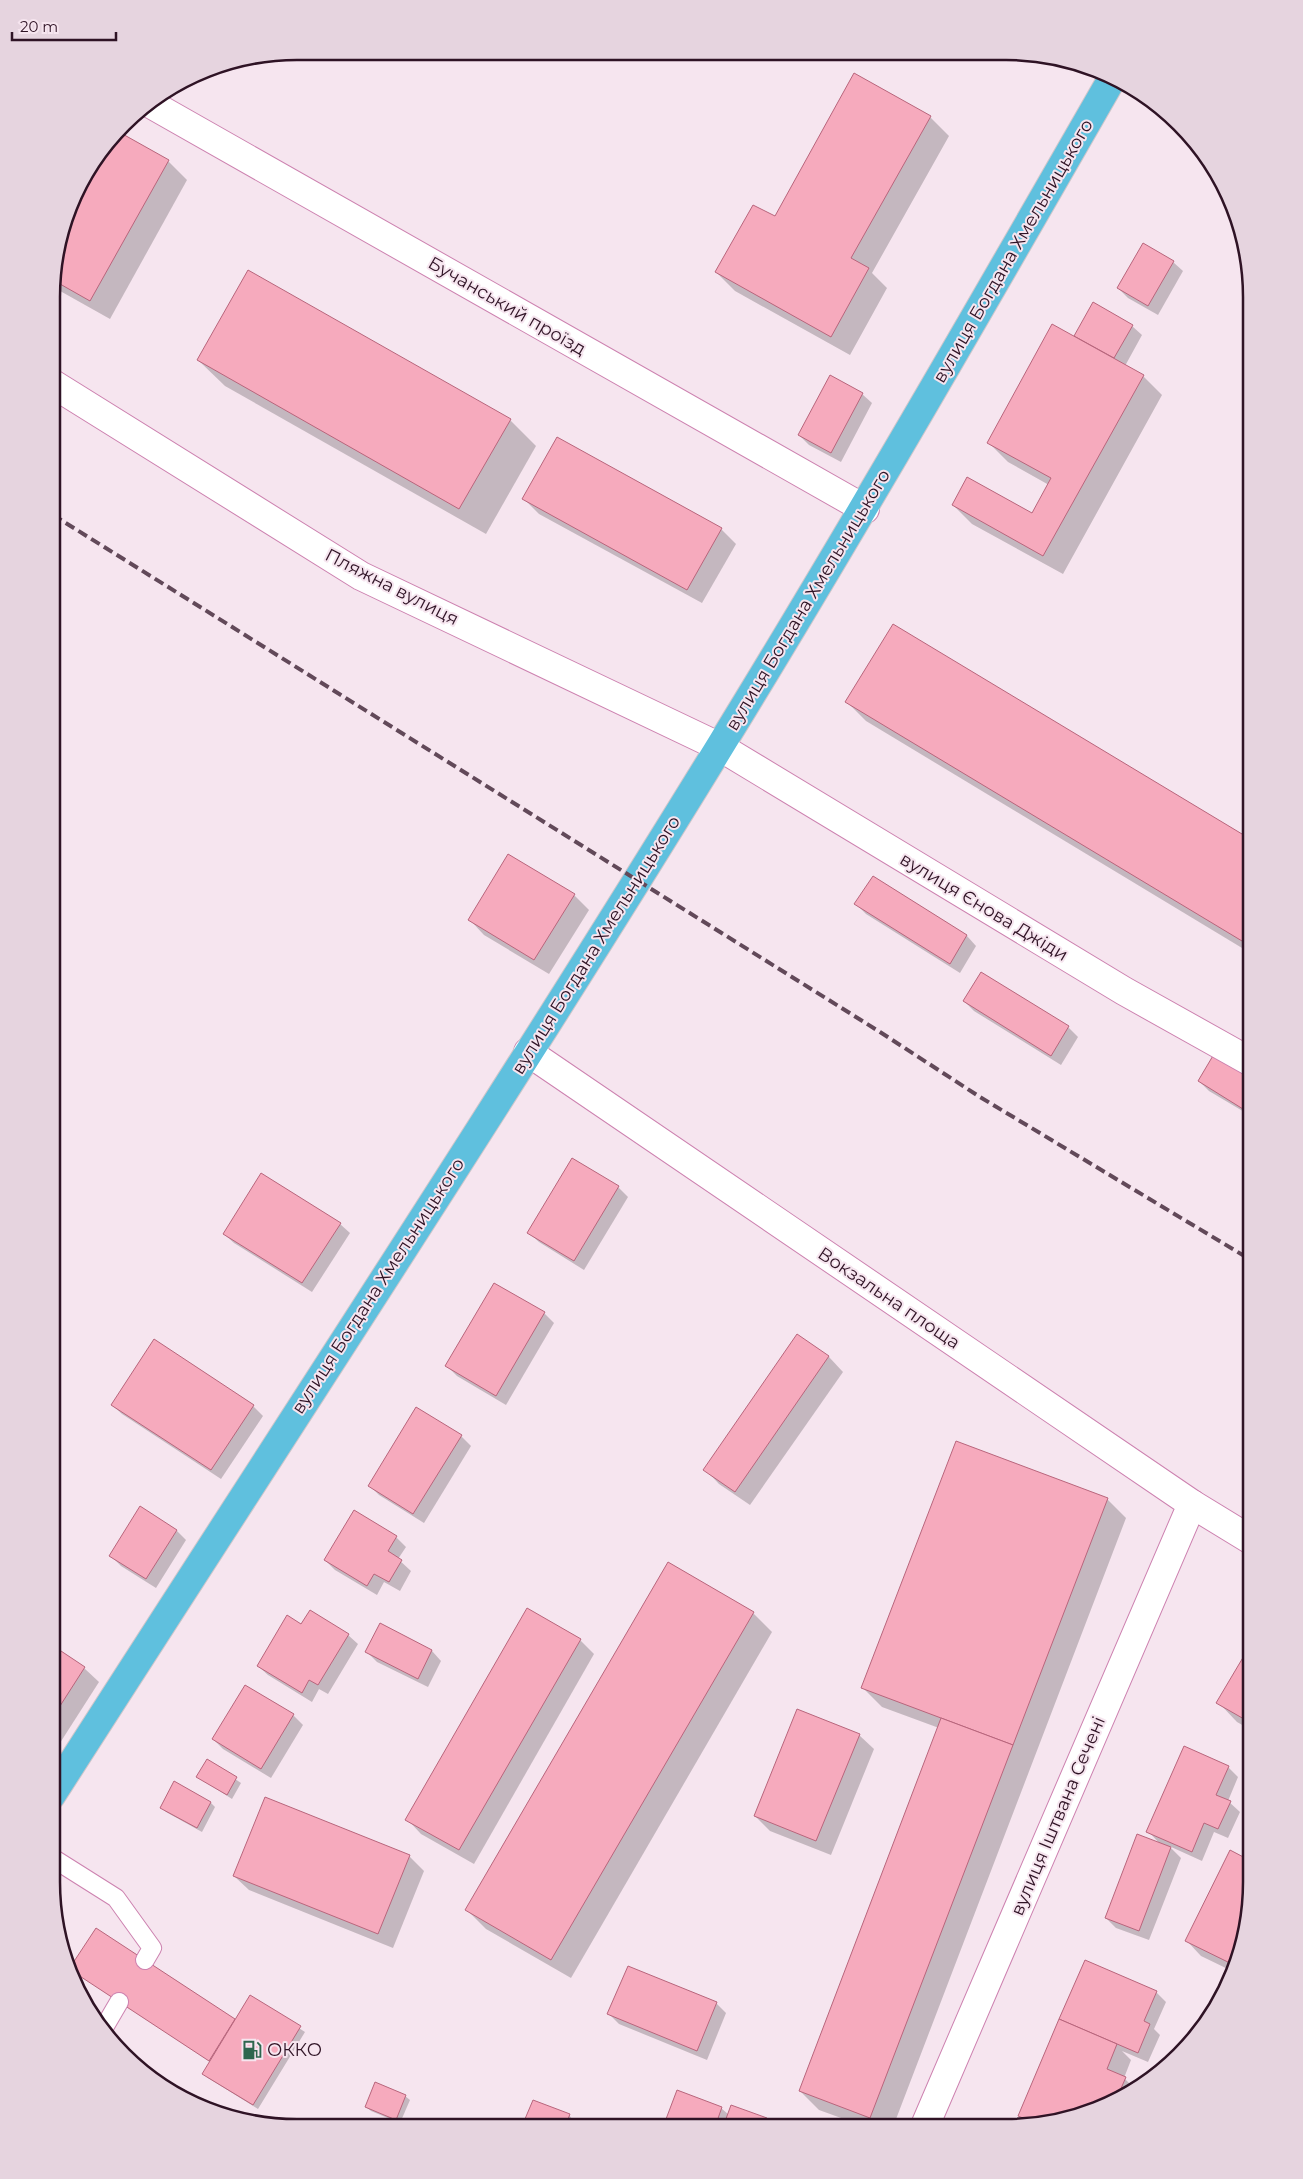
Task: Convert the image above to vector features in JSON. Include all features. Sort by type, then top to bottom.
[{"type":"highway","name":"вулиця Богдана Хмельницького","points":[[60,1782],[528,1052],[720,747],[865,509],[1110,84]]},
{"type":"street","name":"Бучанський проїзд","points":[[155,107],[865,509]]},
{"type":"street","name":"Пляжна вулиця","points":[[60,388],[361,576],[720,747]]},
{"type":"street","name":"вулиця Єнова Джіди","points":[[720,747],[1124,991],[1243,1057]]},
{"type":"street","name":"Вокзальна площа","points":[[528,1052],[1192,1504],[1243,1535]]},
{"type":"street","name":"вулиця Іштвана Сечені","points":[[928,2119],[1192,1504]]},
{"type":"lane","points":[[60,1863],[116,1898],[152,1948],[145,1960]]},
{"type":"lane","points":[[107,2023],[119,2002]]},
{"type":"building","points":[[854,73],[931,116],[851,258],[869,268],[831,337],[715,272],[753,205],[775,216]]},
{"type":"building","points":[[124,135],[169,160],[90,301],[61,284],[68,235],[84,192],[100,165]]},
{"type":"building","points":[[1143,243],[1174,261],[1148,306],[1117,288]]},
{"type":"building","points":[[248,270],[511,419],[459,509],[197,360]]},
{"type":"building","points":[[1093,302],[1133,325],[1114,358],[1074,336]]},
{"type":"building","points":[[1052,324],[1144,375],[1043,556],[952,505],[967,477],[1032,513],[1051,478],[987,443]]},
{"type":"building","points":[[830,375],[863,393],[831,453],[798,435]]},
{"type":"building","points":[[557,437],[722,528],[687,590],[522,499]]},
{"type":"building","points":[[893,624],[1243,835],[1243,942],[845,702]]},
{"type":"building","points":[[508,854],[575,894],[534,960],[468,920]]},
{"type":"building","points":[[873,876],[967,935],[950,964],[854,904]]},
{"type":"building","points":[[981,972],[1069,1026],[1051,1056],[963,1001]]},
{"type":"building","points":[[1214,1054],[1243,1072],[1243,1109],[1198,1081]]},
{"type":"building","points":[[572,1158],[619,1186],[574,1261],[527,1233]]},
{"type":"building","points":[[261,1173],[341,1223],[302,1283],[223,1234]]},
{"type":"building","points":[[494,1283],[545,1312],[496,1396],[445,1366]]},
{"type":"building","points":[[797,1334],[829,1356],[735,1492],[703,1470]]},
{"type":"building","points":[[154,1339],[254,1405],[211,1470],[111,1405]]},
{"type":"building","points":[[416,1407],[462,1435],[413,1514],[368,1486]]},
{"type":"building","points":[[956,1441],[1108,1498],[1013,1745],[861,1688]]},
{"type":"building","points":[[140,1506],[177,1530],[146,1579],[109,1556]]},
{"type":"building","points":[[354,1510],[397,1536],[388,1551],[402,1560],[389,1582],[374,1574],[367,1586],[324,1560]]},
{"type":"building","points":[[668,1562],[754,1612],[551,1960],[465,1910]]},
{"type":"building","points":[[527,1608],[581,1639],[459,1850],[405,1820]]},
{"type":"building","points":[[310,1610],[349,1634],[318,1685],[309,1680],[302,1693],[257,1666],[287,1615],[301,1624]]},
{"type":"building","points":[[380,1623],[432,1650],[418,1679],[365,1652]]},
{"type":"building","points":[[60,1650],[85,1667],[60,1706]]},
{"type":"building","points":[[1243,1657],[1243,1718],[1216,1703]]},
{"type":"building","points":[[245,1685],[294,1714],[261,1769],[212,1739]]},
{"type":"building","points":[[797,1709],[860,1734],[816,1841],[754,1816]]},
{"type":"building","points":[[941,1718],[1013,1745],[870,2118],[799,2091]]},
{"type":"building","points":[[1184,1746],[1229,1766],[1216,1795],[1231,1801],[1218,1829],[1204,1823],[1192,1852],[1146,1832]]},
{"type":"building","points":[[207,1759],[237,1777],[227,1795],[196,1777]]},
{"type":"building","points":[[174,1781],[211,1802],[197,1828],[160,1808]]},
{"type":"building","points":[[265,1797],[410,1855],[378,1934],[233,1876]]},
{"type":"building","points":[[1137,1834],[1171,1847],[1139,1931],[1105,1918]]},
{"type":"building","points":[[1230,1850],[1243,1857],[1241,1913],[1235,1944],[1229,1962],[1185,1941]]},
{"type":"building","points":[[96,1928],[235,2019],[209,2061],[79,1976],[74,1961]]},
{"type":"building","points":[[1085,1960],[1157,1991],[1144,2021],[1150,2024],[1138,2053],[1059,2019]]},
{"type":"building","points":[[628,1966],[717,2002],[697,2051],[607,2014]]},
{"type":"building","name":"ОККО","points":[[250,1995],[301,2026],[253,2105],[202,2074]]},
{"type":"building","points":[[1059,2019],[1117,2044],[1107,2069],[1126,2077],[1121,2090],[1097,2101],[1068,2111],[1037,2117],[1023,2118],[1018,2116]]},
{"type":"building","points":[[375,2082],[406,2095],[396,2119],[365,2107]]},
{"type":"building","points":[[677,2090],[722,2107],[718,2119],[666,2119]]},
{"type":"building","points":[[533,2100],[570,2114],[568,2119],[525,2119]]},
{"type":"building","points":[[731,2105],[767,2118],[767,2119],[726,2119]]},
{"type":"railway","points":[[60,519],[880,1032],[980,1097],[1243,1255]]},
{"type":"place","name":"ОККО","points":[[252,2050]]}]
